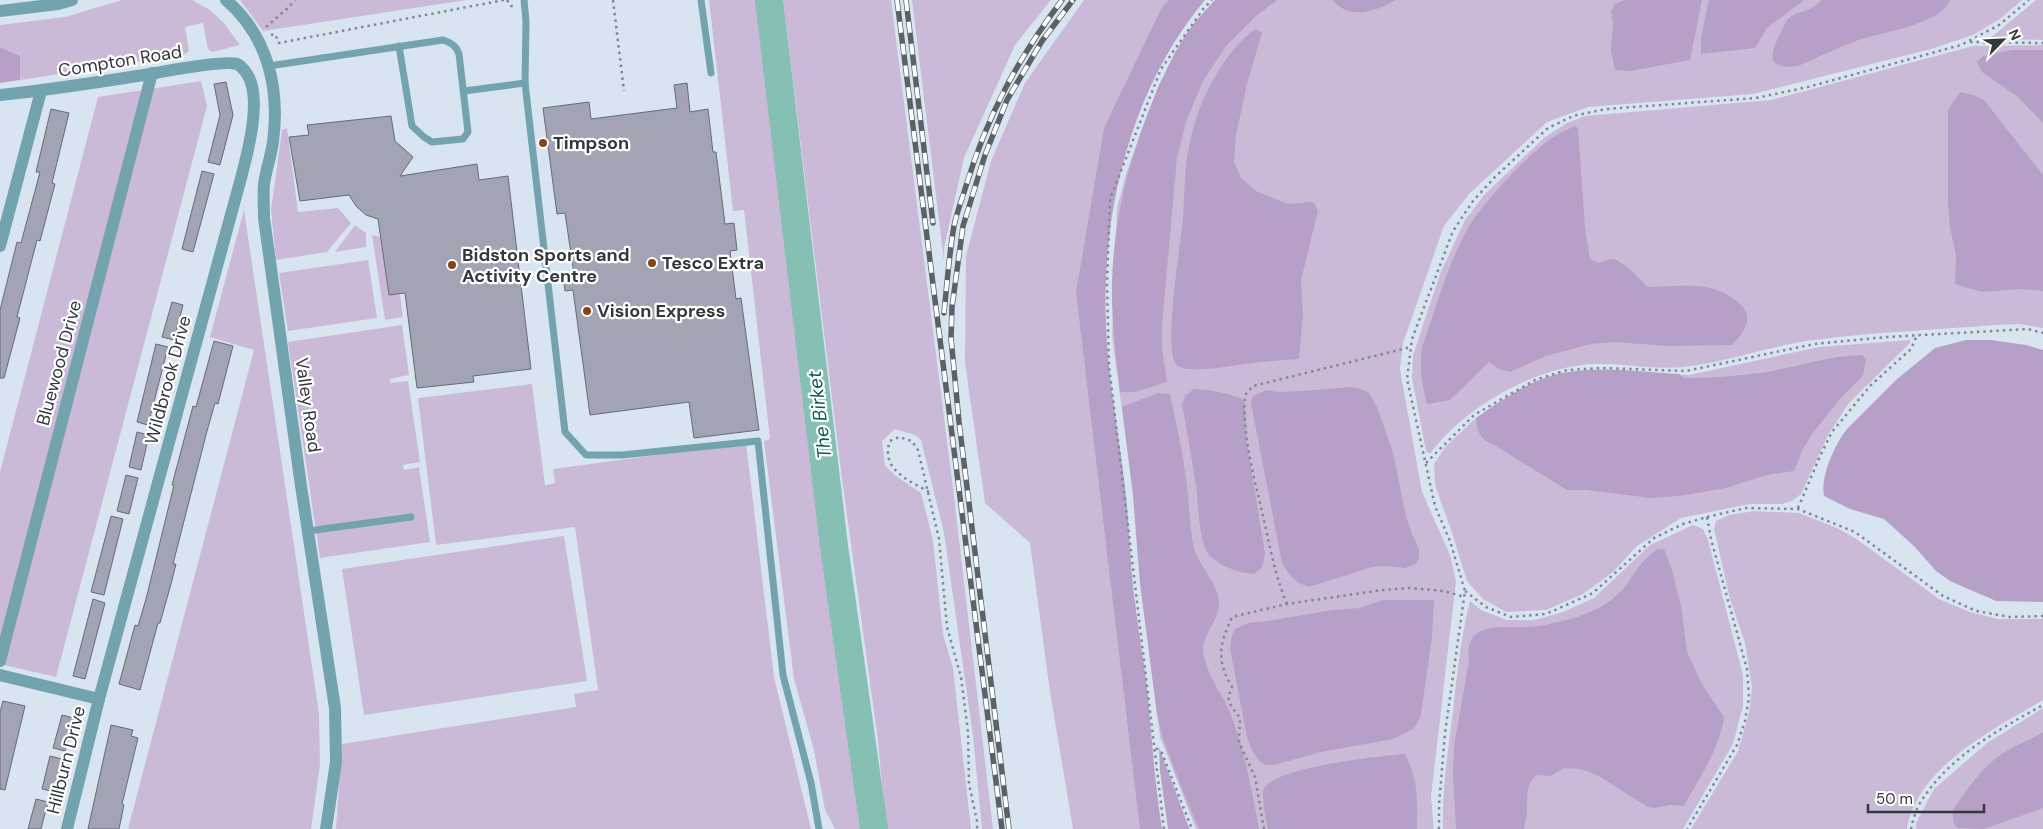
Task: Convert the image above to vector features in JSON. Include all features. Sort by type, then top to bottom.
[{"type":"street","points":[[0,11],[58,4],[72,0]]},
{"type":"street","name":"Valley Road","points":[[226,0],[246,19],[257,34],[269,66],[274,112],[273,142],[264,185],[264,218],[335,708],[336,762],[326,829]]},
{"type":"street","name":"Compton Road","points":[[0,95],[41,91],[168,70],[227,64],[237,64],[243,69]]},
{"type":"street","name":"Wildbrook Drive","points":[[99,700],[235,200],[254,123],[252,85],[250,78],[243,69]]},
{"type":"street","name":"Bluewood Drive","points":[[0,661],[152,73]]},
{"type":"street","points":[[0,246],[41,91]]},
{"type":"street","points":[[0,675],[99,700]]},
{"type":"street","name":"Hillburn Drive","points":[[66,829],[99,700]]},
{"type":"lane","points":[[524,0],[526,21],[524,83],[565,432],[586,455],[622,455],[758,441],[783,675],[811,783],[819,829]]},
{"type":"lane","points":[[701,0],[711,73]]},
{"type":"lane","points":[[269,66],[399,46],[443,40],[451,42],[459,54],[464,91],[468,132],[467,136],[463,139],[438,143],[432,142],[424,137],[411,122],[399,46]]},
{"type":"lane","points":[[464,91],[524,83]]},
{"type":"lane","points":[[308,531],[410,517]]},
{"type":"path","points":[[257,34],[290,7],[294,0]]},
{"type":"path","points":[[273,39],[271,35],[275,34],[279,43],[504,0]]},
{"type":"path","points":[[613,0],[624,90]]},
{"type":"path","points":[[1164,829],[1109,366],[1107,282],[1110,199],[1161,68],[1204,8],[1212,0]]},
{"type":"path","points":[[1439,829],[1445,733],[1465,591],[1450,541],[1435,506],[1407,379],[1412,339],[1453,231],[1473,201],[1496,176],[1548,128],[1573,116],[1606,110],[1756,98],[1808,87],[1961,45],[1998,25],[2029,0]]},
{"type":"path","points":[[1968,42],[2043,43]]},
{"type":"path","points":[[1426,463],[1474,415],[1535,380],[1567,370],[1602,368],[1686,371],[1814,344],[1917,335],[2028,329],[2043,333]]},
{"type":"path","points":[[1798,509],[1832,432],[1871,385],[1911,349],[1917,335]]},
{"type":"path","points":[[1287,604],[1279,584],[1246,433],[1245,395],[1253,386],[1411,347]]},
{"type":"path","points":[[928,492],[900,475],[889,463],[886,451],[890,441],[899,436],[912,441],[918,450],[940,539],[947,627],[961,676],[968,732],[969,784],[977,829]]},
{"type":"path","points":[[1465,591],[1486,607],[1511,616],[1546,614],[1593,592],[1654,538],[1683,524],[1746,508],[1798,509],[1854,532],[1943,596],[1976,611],[2010,617],[2043,616]]},
{"type":"path","points":[[1686,829],[1737,745],[1745,721],[1748,697],[1747,669],[1707,517]]},
{"type":"path","points":[[1264,829],[1255,777],[1239,742],[1240,718],[1231,706],[1228,697],[1232,687],[1222,671],[1220,654],[1224,635],[1232,617],[1287,604],[1343,595],[1409,588],[1444,591],[1464,597]]},
{"type":"path","points":[[1911,829],[1920,802],[1940,776],[1977,744],[2043,705]]},
{"type":"path","points":[[1155,747],[1162,753],[1192,829]]},
{"type":"shaded area","points":[[122,0],[192,0],[210,10],[224,23],[240,45],[212,52],[208,49],[203,23],[185,27],[189,51],[183,55],[20,80],[20,56],[0,47],[0,25],[65,17]]},
{"type":"shaded area","points":[[240,0],[467,0],[263,31]]},
{"type":"shaded area","points":[[709,0],[766,0],[820,459],[868,829],[835,829],[825,810],[814,750],[794,679],[764,441],[770,439],[744,210],[733,211]]},
{"type":"shaded area","points":[[783,0],[891,0],[953,488],[993,829],[982,829],[973,736],[944,533],[921,440],[915,435],[895,429],[882,441],[885,466],[921,493],[933,540],[943,634],[953,668],[971,829],[886,829],[878,741],[842,479]]},
{"type":"shaded area","points":[[912,0],[1051,0],[1015,45],[964,158],[944,248],[944,261]]},
{"type":"shaded area","points":[[1084,0],[1200,0],[1169,27],[1104,202],[1097,316],[1157,829],[1073,829],[1050,692],[1030,543],[985,503],[965,363],[966,256],[991,161],[1025,83]]},
{"type":"shaded area","points":[[1169,0],[1205,0],[1179,35],[1158,72],[1140,112],[1126,153],[1116,196],[1109,239],[1106,282],[1109,368],[1126,496],[1133,586],[1162,829],[1140,829],[1076,292],[1104,128],[1162,7]]},
{"type":"shaded area","points":[[1215,0],[1277,0],[1255,17],[1226,46],[1203,81],[1186,122],[1177,158],[1162,325],[1162,347],[1167,382],[1135,392],[1120,392],[1113,323],[1112,281],[1116,232],[1125,185],[1138,139],[1168,67],[1197,19]]},
{"type":"shaded area","points":[[1220,0],[2022,0],[2000,19],[1973,35],[1931,49],[1753,94],[1588,107],[1547,122],[1469,194],[1444,226],[1403,343],[1400,369],[1422,492],[1450,555],[1456,581],[1431,797],[1434,829],[1196,829],[1160,737],[1145,617],[1134,497],[1112,337],[1117,208],[1126,174],[1159,84],[1180,50]]},
{"type":"shaded area","points":[[1332,0],[1395,0],[1372,11],[1355,12],[1346,10]]},
{"type":"shaded area","points":[[1624,0],[1702,0],[1690,60],[1630,71],[1615,70],[1611,50],[1613,24],[1611,11],[1615,4]]},
{"type":"shaded area","points":[[1709,0],[1804,0],[1767,28],[1755,48],[1701,54],[1701,38]]},
{"type":"shaded area","points":[[1821,0],[1950,0],[1945,8],[1923,21],[1856,41],[1798,66],[1777,65],[1774,62],[1773,52],[1787,20],[1795,14],[1813,7]]},
{"type":"shaded area","points":[[2036,0],[2043,0],[2043,40],[1989,39]]},
{"type":"shaded area","points":[[1256,29],[1262,33],[1247,84],[1236,135],[1234,162],[1241,178],[1256,191],[1288,204],[1312,202],[1318,211],[1301,280],[1303,315],[1299,359],[1190,369],[1176,364],[1172,354],[1171,338],[1183,217],[1186,163],[1190,142],[1201,105],[1220,68],[1238,44]]},
{"type":"shaded area","points":[[2043,45],[2043,328],[2019,324],[1995,325],[1837,337],[1781,346],[1717,362],[1684,367],[1662,368],[1594,364],[1572,367],[1549,372],[1503,392],[1461,421],[1430,454],[1426,451],[1412,378],[1413,355],[1440,274],[1465,220],[1485,194],[1545,137],[1567,123],[1585,116],[1771,100],[1973,46]]},
{"type":"shaded area","points":[[0,47],[20,56],[20,80],[0,83]]},
{"type":"shaded area","points":[[2012,50],[2043,50],[2043,123],[2018,97],[1982,72],[1977,62],[1983,56]]},
{"type":"shaded area","points":[[201,81],[207,106],[56,677],[0,664],[0,472],[98,97]]},
{"type":"shaded area","points":[[1960,92],[1984,100],[2043,175],[2043,291],[2021,289],[1982,292],[1955,284],[1956,256],[1950,227],[1948,203],[1948,110]]},
{"type":"shaded area","points":[[1575,126],[1578,128],[1585,228],[1590,259],[1599,263],[1614,259],[1630,270],[1648,287],[1686,285],[1720,291],[1731,297],[1745,310],[1747,315],[1746,326],[1732,345],[1668,346],[1614,342],[1591,344],[1546,356],[1510,372],[1499,369],[1489,362],[1450,400],[1427,404],[1422,376],[1422,347],[1448,273],[1467,230],[1494,193],[1520,166],[1545,143]]},
{"type":"shaded area","points":[[287,128],[298,212],[338,208],[351,223],[327,252],[276,260],[271,210],[282,130]]},
{"type":"shaded area","points":[[244,210],[319,713],[320,765],[311,829],[128,829],[254,350],[210,337]]},
{"type":"shaded area","points":[[355,225],[366,233],[366,247],[335,252]]},
{"type":"shaded area","points":[[372,235],[380,237],[389,295],[400,294],[403,317],[385,320]]},
{"type":"shaded area","points":[[368,260],[377,318],[288,331],[279,273]]},
{"type":"shaded area","points":[[402,325],[409,375],[390,379],[391,383],[408,381],[420,462],[403,465],[404,470],[419,467],[430,542],[320,558],[288,342]]},
{"type":"shaded area","points":[[1910,340],[1910,343],[1849,403],[1828,435],[1801,494],[1792,501],[1782,504],[1750,504],[1681,518],[1637,546],[1613,572],[1583,594],[1546,610],[1506,612],[1483,599],[1467,581],[1435,485],[1434,464],[1445,447],[1476,418],[1534,383],[1596,371],[1689,375],[1819,347]]},
{"type":"shaded area","points":[[1966,340],[1991,340],[2026,345],[2043,350],[2043,602],[1996,601],[1950,581],[1936,571],[1914,546],[1884,519],[1850,509],[1824,496],[1823,488],[1826,470],[1838,443],[1847,429],[1896,380],[1935,348]]},
{"type":"shaded area","points":[[1862,355],[1866,359],[1863,376],[1840,399],[1812,434],[1802,451],[1794,471],[1767,475],[1726,488],[1679,496],[1651,498],[1586,490],[1567,490],[1486,441],[1480,435],[1476,418],[1497,403],[1531,384],[1568,372],[1609,369],[1679,374],[1684,378],[1732,376],[1773,371],[1836,358]]},
{"type":"shaded area","points":[[532,384],[545,485],[555,483],[553,469],[746,443],[774,677],[811,829],[336,829],[342,744],[576,707],[574,694],[598,690],[575,527],[436,545],[418,398]]},
{"type":"shaded area","points":[[1350,387],[1369,393],[1377,407],[1393,452],[1405,512],[1419,549],[1419,558],[1416,564],[1405,568],[1372,567],[1309,587],[1293,578],[1282,563],[1251,403],[1253,396],[1266,390],[1278,392]]},
{"type":"shaded area","points":[[1194,389],[1235,396],[1241,398],[1245,404],[1247,443],[1265,554],[1262,567],[1254,574],[1224,566],[1213,559],[1205,549],[1182,404],[1186,395]]},
{"type":"shaded area","points":[[1158,393],[1170,394],[1184,462],[1193,544],[1195,552],[1218,595],[1219,603],[1216,617],[1204,642],[1203,649],[1206,665],[1228,707],[1236,729],[1248,771],[1259,829],[1199,829],[1163,739],[1157,714],[1140,584],[1133,496],[1122,407]]},
{"type":"shaded area","points":[[1754,511],[1799,513],[1837,528],[1855,538],[1939,599],[1970,612],[1998,619],[2043,619],[2043,700],[1981,737],[1960,752],[1942,769],[1926,787],[1914,807],[1907,829],[1691,829],[1738,751],[1749,713],[1752,687],[1745,643],[1730,599],[1714,529],[1716,521],[1729,515]]},
{"type":"shaded area","points":[[1693,525],[1703,529],[1708,540],[1743,675],[1743,706],[1733,744],[1683,829],[1443,829],[1443,799],[1447,755],[1464,628],[1470,601],[1481,610],[1507,620],[1534,620],[1563,612],[1594,598],[1650,545]]},
{"type":"shaded area","points":[[564,536],[587,681],[364,715],[342,569]]},
{"type":"shaded area","points":[[1658,549],[1664,549],[1672,570],[1681,606],[1687,652],[1702,684],[1724,717],[1714,752],[1684,806],[1648,807],[1597,775],[1581,769],[1564,768],[1550,776],[1537,775],[1533,779],[1528,790],[1524,829],[1456,829],[1453,773],[1454,746],[1472,639],[1478,632],[1486,629],[1543,625],[1574,618],[1597,609],[1617,595],[1628,583],[1642,562]]},
{"type":"shaded area","points":[[1383,600],[1434,600],[1432,637],[1421,714],[1413,729],[1393,739],[1321,752],[1274,765],[1266,765],[1259,761],[1247,737],[1230,649],[1235,629],[1248,623],[1332,610],[1359,608]]},
{"type":"shaded area","points":[[2043,708],[2043,829],[1916,829],[1916,823],[1934,789],[1987,743]]},
{"type":"shaded area","points":[[2043,732],[2043,808],[1984,829],[1957,828],[1954,824],[1952,811],[1982,771],[2005,752]]},
{"type":"shaded area","points":[[1159,747],[1190,829],[1168,829],[1160,771]]},
{"type":"shaded area","points":[[1405,754],[1410,763],[1415,782],[1417,829],[1268,829],[1263,791],[1270,783],[1284,775],[1328,764]]},
{"type":"building","points":[[226,82],[233,115],[220,165],[208,162],[220,115],[214,84]]},
{"type":"building","name":"Tesco Extra","points":[[687,83],[690,112],[708,109],[713,152],[716,152],[725,224],[734,223],[737,250],[730,251],[736,299],[741,298],[759,430],[694,438],[689,402],[590,415],[573,290],[565,291],[563,275],[574,274],[565,213],[557,214],[543,108],[589,102],[591,119],[677,108],[674,85]]},
{"type":"building","points":[[51,109],[69,113],[52,183],[55,184],[40,241],[37,240],[17,317],[20,318],[4,378],[0,378],[0,310],[17,242],[21,243],[40,172],[36,172]]},
{"type":"building","name":"Bidston Sports and Activity Centre","points":[[391,116],[395,141],[413,157],[400,176],[477,164],[479,180],[508,176],[531,369],[473,376],[474,382],[417,388],[405,293],[389,295],[378,219],[366,215],[356,206],[349,195],[300,201],[289,137],[309,135],[307,125]]},
{"type":"building","points":[[202,171],[214,174],[193,252],[182,249]]},
{"type":"building","points":[[172,302],[183,305],[174,340],[162,337]]},
{"type":"building","points":[[214,341],[233,346],[218,404],[215,403],[207,431],[173,564],[176,564],[171,584],[160,623],[158,623],[140,690],[119,684],[135,625],[138,626],[146,599],[174,485],[172,485],[193,406],[196,407]]},
{"type":"building","points":[[156,344],[168,347],[148,425],[137,422]]},
{"type":"building","points":[[137,432],[149,435],[141,470],[129,467]]},
{"type":"building","points":[[126,475],[138,478],[129,514],[117,511]]},
{"type":"building","points":[[111,516],[123,519],[104,595],[91,592]]},
{"type":"building","points":[[93,599],[105,603],[85,679],[73,676]]},
{"type":"building","points":[[3,701],[25,706],[5,790],[0,789],[0,712]]},
{"type":"building","points":[[62,715],[74,718],[65,751],[53,748]]},
{"type":"building","points":[[111,725],[133,730],[131,736],[138,738],[122,804],[124,805],[119,829],[88,829]]},
{"type":"building","points":[[50,756],[62,759],[55,792],[42,789]]},
{"type":"building","points":[[36,799],[48,802],[41,829],[28,829]]},
{"type":"waterway","name":"The Birket","points":[[769,0],[834,546],[874,829]]},
{"type":"railway","points":[[897,0],[1002,829]]},
{"type":"railway","points":[[906,0],[933,223]]},
{"type":"railway","points":[[944,313],[954,226],[984,135],[994,111],[1018,66],[1062,0]]},
{"type":"railway","points":[[1009,829],[959,422],[951,338],[952,307],[963,226],[985,155],[1007,100],[1042,41],[1073,0]]},
{"type":"place","name":"Timpson","points":[[543,143]]},
{"type":"place","name":"Tesco Extra","points":[[652,263]]},
{"type":"place","name":"Bidston Sports and Activity Centre","points":[[452,265]]},
{"type":"place","name":"Vision Express","points":[[587,311]]}]
